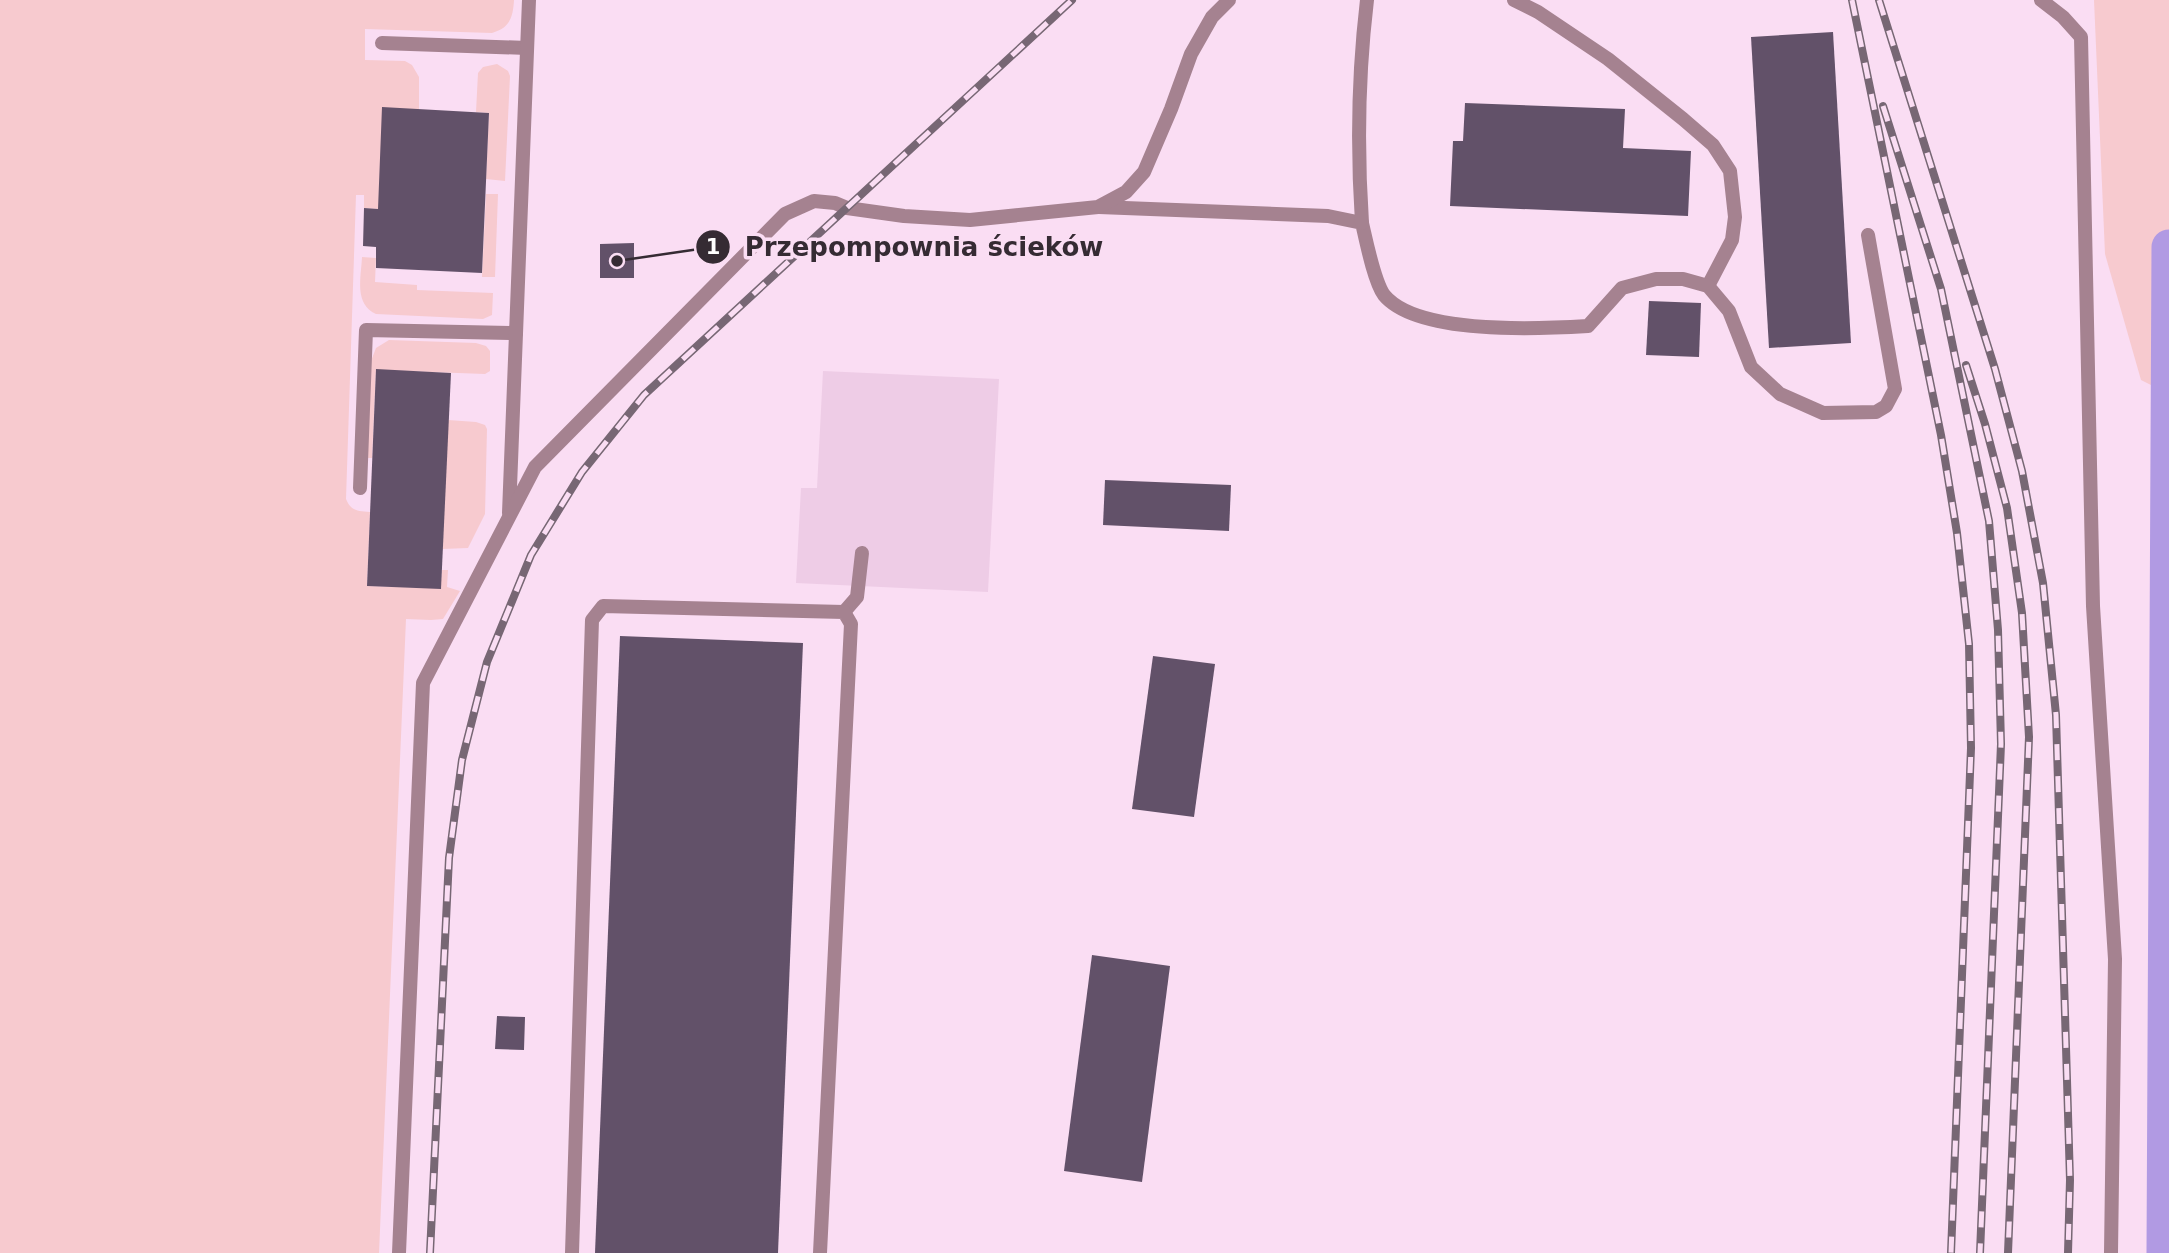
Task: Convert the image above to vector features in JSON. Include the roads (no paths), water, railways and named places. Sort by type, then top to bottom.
[{"type":"lane","points":[[1098,207],[1126,192],[1144,172],[1171,110],[1191,54],[1212,17],[1229,0]]},
{"type":"lane","points":[[1367,0],[1360,55],[1358,117],[1362,223],[1370,258],[1384,294],[1403,310],[1449,324],[1588,326],[1622,288],[1656,279],[1683,279],[1708,286],[1729,312],[1751,367],[1780,394],[1823,413],[1875,412],[1886,407],[1895,389],[1868,235]]},
{"type":"lane","points":[[1514,0],[1538,12],[1608,60],[1713,145],[1730,172],[1735,217],[1732,240],[1708,286]]},
{"type":"lane","points":[[2041,0],[2063,17],[2081,37],[2093,606],[2115,960],[2111,1253]]},
{"type":"lane","points":[[509,517],[527,48],[533,1]]},
{"type":"lane","points":[[382,43],[527,48]]},
{"type":"lane","points":[[399,1253],[423,683],[535,467],[785,214],[814,201],[904,216],[970,220],[1098,207],[1328,216],[1362,223]]},
{"type":"lane","points":[[360,488],[366,330],[516,332]]},
{"type":"lane","points":[[844,612],[857,597],[862,553]]},
{"type":"lane","points":[[572,1253],[592,620],[603,606],[844,612]]},
{"type":"lane","points":[[820,1253],[851,624],[844,612]]},
{"type":"waterway","points":[[2164,1253],[2169,247]]},
{"type":"railway","points":[[430,1253],[449,858],[462,760],[487,662],[531,555],[582,472],[644,395],[1072,0]]},
{"type":"railway","points":[[1852,0],[1941,435],[1957,533],[1969,644],[1971,748],[1951,1253]]},
{"type":"railway","points":[[1879,0],[1995,369],[2022,471],[2043,583],[2056,715],[2070,1180],[2068,1253]]},
{"type":"railway","points":[[1883,106],[1941,289],[1989,521],[1998,630],[2001,744],[1980,1253]]},
{"type":"railway","points":[[1966,365],[2007,508],[2022,613],[2029,737],[2008,1253]]},
{"type":"place","name":"Przepompownia ścieków","points":[[617,261]]}]
